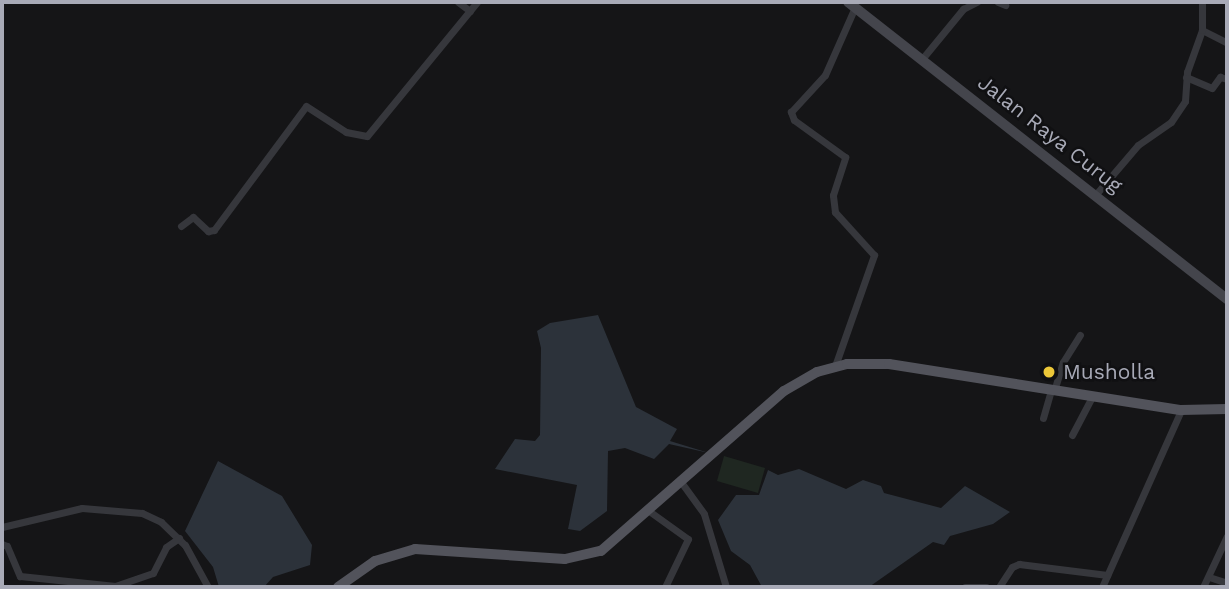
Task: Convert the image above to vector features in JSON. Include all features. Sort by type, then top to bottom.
[{"type":"main road","points":[[338,587],[375,561],[415,549],[548,559],[584,557],[607,547],[784,391],[835,366],[881,363],[1181,410],[1227,409]]},
{"type":"street","points":[[458,2],[470,11]]},
{"type":"street","points":[[181,226],[193,217],[208,230],[214,230],[306,106],[346,131],[367,136],[477,2]]},
{"type":"street","points":[[922,59],[963,9],[977,2]]},
{"type":"street","points":[[1097,193],[1138,145],[1174,119],[1187,96],[1186,77],[1202,30],[1202,2]]},
{"type":"street","points":[[835,366],[874,255],[835,212],[833,195],[845,157],[794,120],[791,113],[824,75],[852,4]]},
{"type":"street","name":"Jalan Raya Curug","points":[[852,4],[1097,193],[1227,299]]},
{"type":"street","points":[[1202,30],[1227,43]]},
{"type":"street","points":[[1186,77],[1212,88],[1220,78],[1227,79]]},
{"type":"street","points":[[1043,418],[1063,362],[1080,335]]},
{"type":"street","points":[[1072,435],[1093,395]]},
{"type":"street","points":[[1102,587],[1181,410]]},
{"type":"street","points":[[681,482],[704,514],[726,587]]},
{"type":"street","points":[[2,527],[91,507],[142,513],[179,538],[208,587]]},
{"type":"street","points":[[649,511],[688,539],[665,587]]},
{"type":"street","points":[[1203,587],[1227,536]]},
{"type":"street","points":[[2,544],[10,551],[20,576],[115,586],[153,573],[166,547],[179,538]]},
{"type":"street","points":[[999,587],[1012,567],[1019,564],[1107,575]]},
{"type":"street","points":[[1209,577],[1227,583]]},
{"type":"street","points":[[965,587],[986,587]]},
{"type":"shaded area","points":[[598,315],[636,407],[677,429],[670,441],[709,453],[669,444],[654,459],[625,448],[608,451],[607,511],[580,531],[568,529],[577,485],[495,469],[515,439],[535,441],[540,435],[541,348],[537,331],[550,323]]},
{"type":"shaded area","points":[[724,456],[765,468],[758,493],[717,481]]},
{"type":"shaded area","points":[[218,461],[282,496],[312,545],[310,565],[273,577],[264,587],[219,587],[213,567],[185,531]]},
{"type":"shaded area","points":[[799,469],[846,489],[863,480],[881,486],[884,493],[941,508],[965,486],[1010,512],[993,524],[950,536],[944,545],[933,542],[869,587],[762,587],[750,565],[731,551],[718,520],[736,495],[759,495],[768,470],[778,475]]},
{"type":"place","name":"Musholla","points":[[1049,372]]}]
